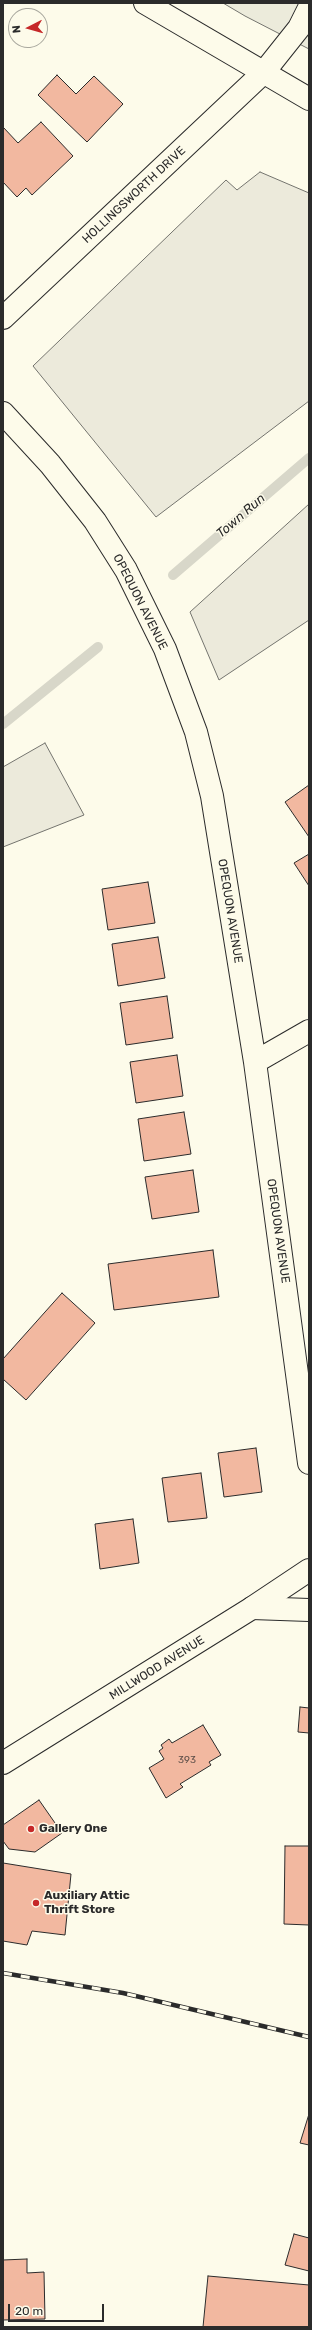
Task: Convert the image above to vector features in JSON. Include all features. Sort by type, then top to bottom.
[{"type":"street","points":[[145,3],[309,99]]},
{"type":"street","name":"HOLLINGSWORTH DRIVE","points":[[3,318],[264,72],[298,28],[309,8]]},
{"type":"street","name":"OPEQUON AVENUE","points":[[3,413],[50,464],[95,521],[126,570],[165,649],[196,732],[212,796],[255,1062],[309,1463]]},
{"type":"street","points":[[255,1062],[309,1031]]},
{"type":"street","name":"MILLWOOD AVENUE","points":[[3,1763],[252,1608],[309,1570]]},
{"type":"street","points":[[252,1608],[309,1610]]},
{"type":"shaded area","points":[[223,3],[309,3],[309,49],[245,16]]},
{"type":"shaded area","points":[[260,172],[309,193],[309,401],[156,517],[33,366],[226,180],[237,190]]},
{"type":"shaded area","points":[[309,504],[309,620],[219,680],[190,612]]},
{"type":"shaded area","points":[[45,743],[84,815],[3,847],[3,767]]},
{"type":"building","points":[[57,75],[76,94],[94,76],[123,104],[87,142],[38,95]]},
{"type":"building","points":[[41,122],[73,156],[32,195],[26,188],[17,197],[3,182],[3,127],[18,143]]},
{"type":"building","points":[[309,785],[309,837],[285,802]]},
{"type":"building","points":[[309,854],[309,886],[294,863]]},
{"type":"building","points":[[148,882],[155,923],[108,930],[102,889]]},
{"type":"building","points":[[158,937],[165,978],[118,986],[112,944]]},
{"type":"building","points":[[167,996],[173,1038],[126,1045],[120,1003]]},
{"type":"building","points":[[177,1055],[183,1096],[136,1103],[130,1062]]},
{"type":"building","points":[[184,1112],[191,1154],[144,1161],[138,1119]]},
{"type":"building","points":[[193,1170],[199,1212],[152,1219],[145,1177]]},
{"type":"building","points":[[213,1250],[219,1297],[114,1310],[108,1264]]},
{"type":"building","points":[[62,1293],[95,1323],[26,1400],[3,1379],[3,1359]]},
{"type":"building","points":[[256,1448],[262,1492],[224,1497],[218,1453]]},
{"type":"building","points":[[201,1473],[207,1518],[168,1522],[162,1478]]},
{"type":"building","points":[[133,1519],[139,1563],[100,1569],[95,1524]]},
{"type":"building","points":[[300,1707],[309,1708],[309,1733],[298,1732]]},
{"type":"building","points":[[203,1725],[221,1755],[209,1762],[211,1765],[180,1784],[183,1787],[166,1798],[149,1768],[164,1759],[159,1751],[163,1748],[161,1745],[169,1739],[172,1743]]},
{"type":"building","name":"Gallery One","points":[[39,1800],[62,1833],[35,1852],[9,1849],[3,1841],[3,1825]]},
{"type":"building","points":[[285,1846],[309,1846],[309,1925],[284,1924]]},
{"type":"building","name":"Auxiliary Attic Thrift Store","points":[[3,1863],[71,1874],[65,1935],[32,1931],[27,1945],[3,1941]]},
{"type":"building","points":[[309,2114],[309,2145],[300,2143]]},
{"type":"building","points":[[294,2234],[309,2238],[309,2271],[285,2265]]},
{"type":"building","points":[[27,2259],[27,2273],[44,2272],[45,2319],[3,2320],[3,2260]]},
{"type":"building","points":[[208,2276],[309,2285],[309,2327],[203,2327]]},
{"type":"waterway","name":"Town Run","points":[[173,575],[309,458]]},
{"type":"waterway","name":"Town Run","points":[[3,724],[98,647]]},
{"type":"railway","points":[[3,1973],[123,1993],[309,2037]]},
{"type":"place","name":"Gallery One","points":[[31,1829]]},
{"type":"place","name":"Auxiliary Attic Thrift Store","points":[[36,1903]]}]
